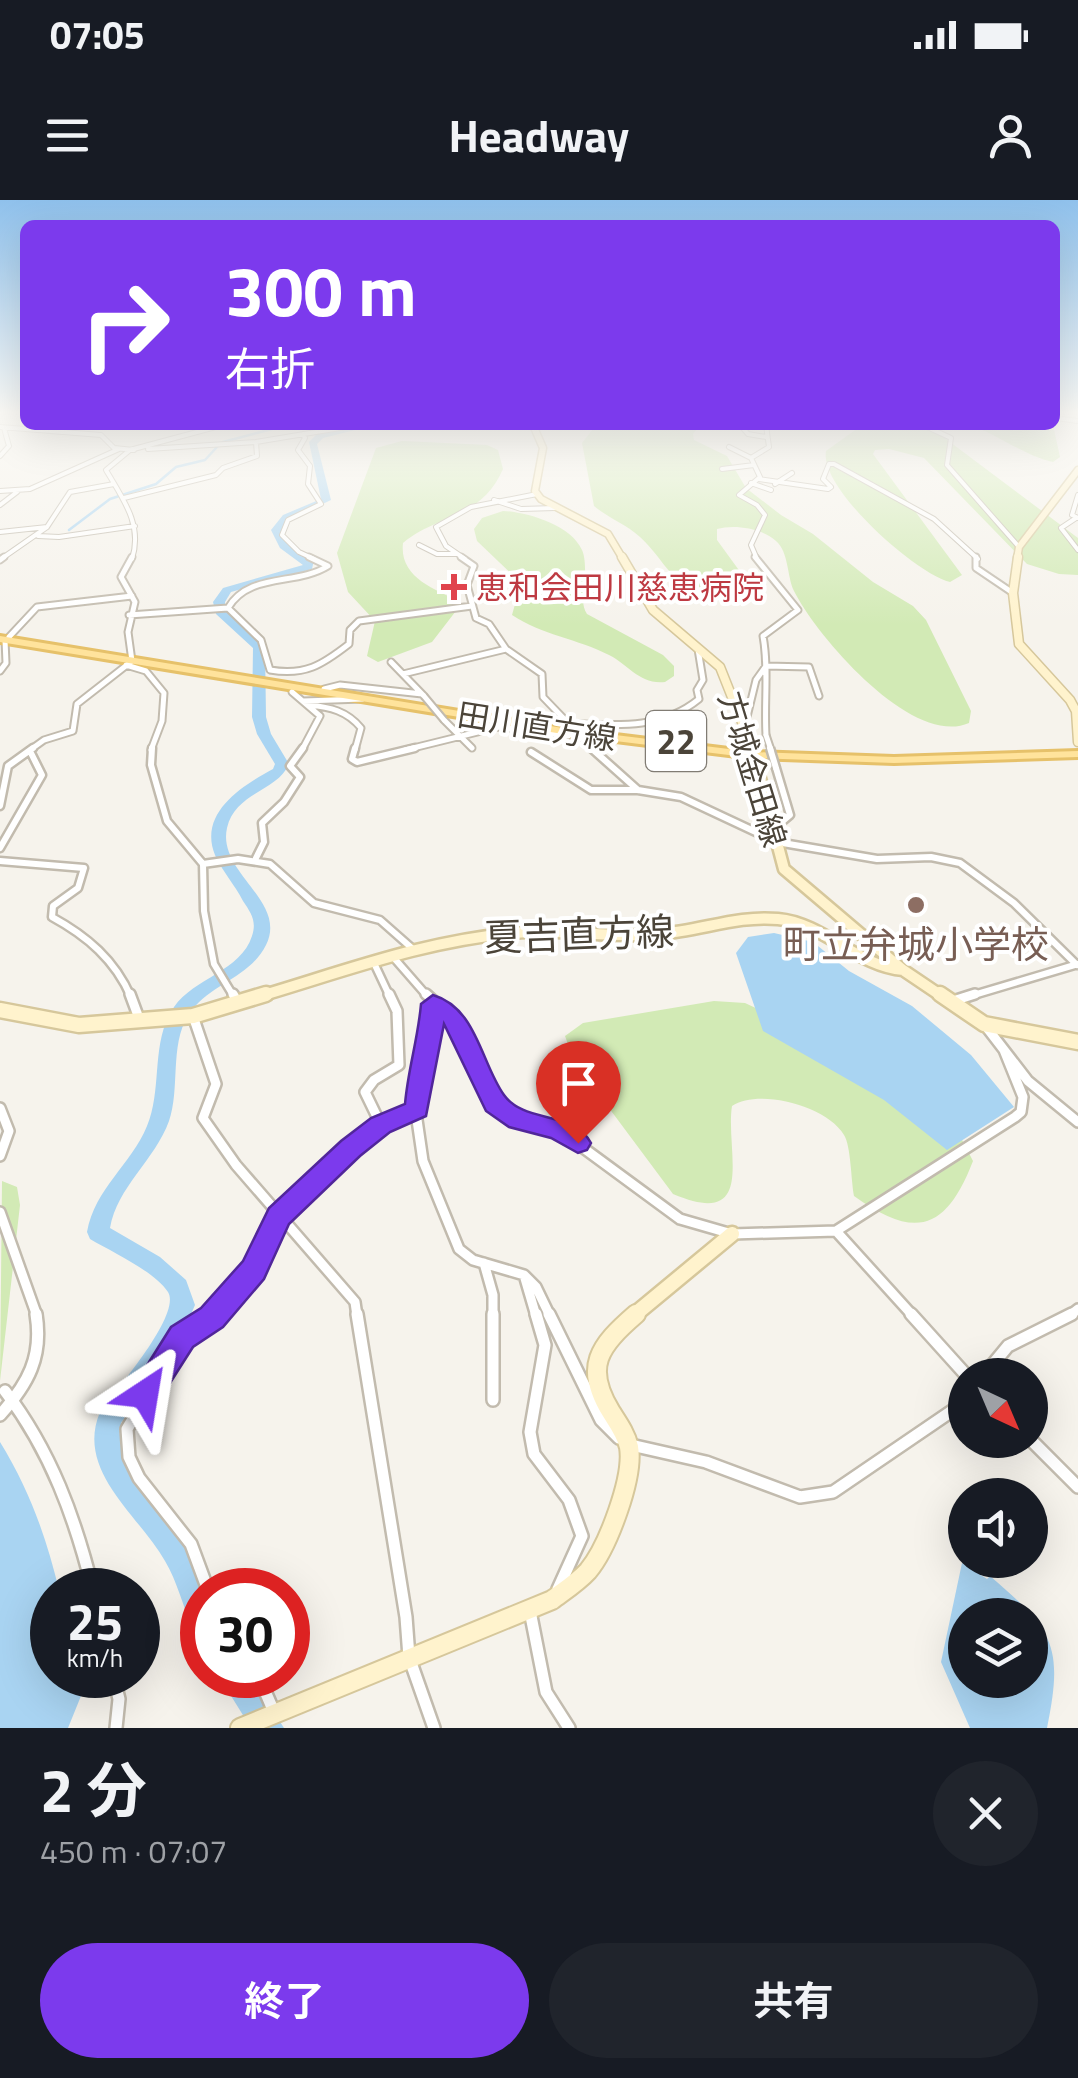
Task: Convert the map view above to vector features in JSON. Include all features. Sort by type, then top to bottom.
[{"type":"main road","points":[[538,494],[540,482]]},
{"type":"main road","points":[[1069,482],[1019,547],[1013,593],[1019,644],[1077,713],[1078,748]]},
{"type":"main road","name":"方城金田線","points":[[538,494],[555,508],[608,534],[652,610],[720,667],[752,751],[784,870],[904,970]]},
{"type":"main road","name":"田川直方線","points":[[3,640],[364,699],[752,751],[894,760],[1078,748]]},
{"type":"main road","name":"田川直方線","points":[[276,683],[570,728]]},
{"type":"main road","name":"夏吉直方線","points":[[0,1010],[78,1025],[193,1016],[414,950],[484,934],[654,935],[709,928],[743,916],[761,916],[808,926],[887,969],[904,970],[984,1024],[1078,1042]]},
{"type":"main road","points":[[240,1728],[552,1600],[588,1571],[605,1542],[630,1459],[629,1445],[598,1388],[596,1370],[601,1350],[618,1330],[704,1262],[732,1234]]},
{"type":"street","points":[[0,505],[41,482]]},
{"type":"street","points":[[124,498],[184,482]]},
{"type":"street","points":[[227,608],[244,591],[318,574],[328,566],[298,552],[282,535],[288,520],[321,504],[308,482]]},
{"type":"street","points":[[754,482],[739,495],[757,505],[765,515],[750,544],[751,552],[783,585],[798,610],[763,636],[766,666],[762,724],[790,816],[772,830]]},
{"type":"street","points":[[764,482],[773,487]]},
{"type":"street","points":[[773,487],[779,482]]},
{"type":"street","points":[[751,484],[832,488],[826,482]]},
{"type":"street","points":[[868,482],[970,546],[978,559],[976,568],[1013,593]]},
{"type":"street","points":[[962,482],[1019,547]]},
{"type":"street","points":[[0,560],[47,528],[70,492],[114,484],[134,516],[132,559],[121,583],[135,602],[129,615],[128,660],[77,704],[72,712],[73,731],[44,740],[0,772]]},
{"type":"street","points":[[0,490],[18,492]]},
{"type":"street","points":[[538,494],[494,500],[436,528],[440,540],[474,566],[467,584],[476,618],[488,624],[506,649],[542,674],[543,697],[570,728],[638,790]]},
{"type":"street","points":[[1078,495],[1072,515],[1077,518],[1061,528],[1078,550]]},
{"type":"street","points":[[494,500],[522,509],[555,508]]},
{"type":"street","points":[[38,536],[59,537],[135,526]]},
{"type":"street","points":[[0,532],[47,528]]},
{"type":"street","points":[[419,544],[438,554],[456,554]]},
{"type":"street","points":[[0,671],[6,662],[3,640],[36,607],[132,596]]},
{"type":"street","points":[[129,615],[227,608],[263,638],[270,670],[295,677],[322,666],[349,644],[350,630],[358,621],[472,606]]},
{"type":"street","points":[[403,674],[506,649]]},
{"type":"street","points":[[570,728],[642,726],[692,706],[703,680],[698,649]]},
{"type":"street","points":[[128,660],[162,688],[162,721],[151,748],[151,764],[167,821],[203,864],[204,912],[214,964],[238,1004]]},
{"type":"street","points":[[391,662],[472,748]]},
{"type":"street","points":[[766,666],[809,667],[819,696]]},
{"type":"street","points":[[742,722],[746,721],[756,680],[766,666]]},
{"type":"street","points":[[324,688],[340,685],[423,695]]},
{"type":"street","points":[[256,858],[264,842],[262,823],[284,802],[300,776],[290,766],[320,716],[292,692]]},
{"type":"street","points":[[306,703],[322,698],[359,702],[364,699]]},
{"type":"street","points":[[306,703],[334,708],[356,722],[361,728],[352,760],[357,762],[498,727],[568,736],[570,728]]},
{"type":"street","points":[[0,848],[13,818],[32,801],[42,775],[32,752]]},
{"type":"street","points":[[531,752],[550,760],[591,790],[606,794],[638,790],[681,797],[776,842],[877,859],[960,862],[1014,903],[1078,964],[949,1002]]},
{"type":"street","points":[[0,806],[8,766]]},
{"type":"street","points":[[203,864],[242,858],[274,864],[316,905],[378,918],[397,928],[414,950]]},
{"type":"street","points":[[0,861],[84,868],[78,888],[53,906],[52,917],[93,939],[132,993],[140,1022]]},
{"type":"street","points":[[394,958],[433,1004],[455,1020],[496,1104],[506,1114],[559,1130],[680,1219],[732,1234],[836,1230],[1021,1112],[1022,1098],[1004,1050]]},
{"type":"street","points":[[374,964],[397,1011],[399,1065],[374,1080],[365,1092],[381,1125]]},
{"type":"street","points":[[433,1004],[430,1046],[421,1065],[418,1146],[459,1249],[484,1263],[524,1275],[536,1287],[601,1420],[629,1445],[706,1462],[800,1497],[832,1492],[948,1414]]},
{"type":"street","points":[[193,1016],[216,1084],[204,1118],[279,1216],[355,1302],[406,1616],[409,1657],[434,1728]]},
{"type":"street","points":[[984,1024],[1028,1081],[1078,1122]]},
{"type":"street","points":[[0,1108],[9,1131],[0,1156]]},
{"type":"street","points":[[200,1568],[191,1544],[139,1478],[129,1457],[126,1429],[182,1337],[212,1317],[253,1270],[279,1216],[350,1148],[381,1125],[417,1109]]},
{"type":"street","points":[[0,1212],[39,1318],[42,1340],[33,1372],[14,1402],[0,1415]]},
{"type":"street","points":[[836,1230],[951,1358]]},
{"type":"street","points":[[484,1263],[493,1295],[493,1400]]},
{"type":"street","points":[[524,1275],[545,1345],[530,1432],[534,1454],[570,1500],[582,1536],[552,1600]]},
{"type":"street","points":[[998,1358],[1008,1346],[1078,1309]]},
{"type":"street","points":[[5,1391],[78,1522],[88,1568]]},
{"type":"street","points":[[1048,1458],[1078,1487]]},
{"type":"street","points":[[530,1609],[546,1692],[569,1728]]},
{"type":"street","points":[[116,1728],[119,1698]]},
{"type":"street","points":[[268,1698],[275,1713]]},
{"type":"green space","points":[[363,482],[496,482],[471,507],[403,543],[403,555],[412,573],[459,601],[459,607],[432,642],[378,662],[367,656],[375,621],[348,592],[337,553]]},
{"type":"green space","points":[[589,482],[743,482],[873,582],[913,606],[926,620],[971,711],[969,723],[946,726],[921,719],[869,684],[806,611],[794,591],[786,558],[770,537],[739,527],[717,529],[717,540],[741,573],[726,590],[705,594],[683,585],[640,537],[594,506]]},
{"type":"green space","points":[[836,482],[894,482],[962,575],[950,582],[915,563],[853,507]]},
{"type":"green space","points":[[948,482],[1004,482],[1078,538],[1078,575],[1059,574],[1027,564]]},
{"type":"green space","points":[[503,511],[547,522],[576,541],[584,558],[583,603],[587,614],[663,655],[674,666],[674,676],[665,682],[649,680],[609,655],[512,615],[521,583],[477,541],[474,529],[482,518]]},
{"type":"green space","points":[[714,1001],[745,1003],[760,1010],[959,1134],[973,1161],[952,1202],[940,1214],[911,1223],[876,1210],[854,1196],[848,1147],[835,1125],[808,1108],[758,1099],[732,1106],[733,1163],[727,1194],[717,1202],[700,1202],[673,1194],[574,1061],[565,1036],[583,1023]]},
{"type":"green space","points":[[2,1181],[17,1187],[20,1205],[0,1381]]},
{"type":"water","points":[[774,933],[813,942],[849,971],[912,1006],[971,1055],[1014,1107],[947,1150],[884,1100],[763,1031],[736,953],[748,937]]},
{"type":"water","points":[[0,1442],[36,1513],[53,1568],[30,1568],[30,1698],[80,1698],[68,1728],[0,1728]]},
{"type":"water","points":[[959,1578],[992,1578],[1014,1598],[955,1598]]},
{"type":"water","points":[[948,1629],[948,1678],[941,1662]]},
{"type":"water","points":[[1048,1641],[1054,1677],[1047,1728],[970,1728],[957,1698],[1048,1698]]},
{"type":"waterway","points":[[69,530],[110,499],[158,482]]},
{"type":"waterway","points":[[182,1568],[176,1553],[108,1460],[109,1420],[171,1334],[183,1305],[178,1287],[152,1264],[98,1232],[106,1204],[157,1127],[165,1095],[169,1046],[178,1016],[197,994],[251,955],[263,930],[261,916],[224,857],[218,837],[220,824],[234,802],[279,771],[282,764],[259,717],[259,647],[220,612],[219,602],[227,590],[308,567],[310,562],[284,546],[276,530],[287,517],[326,500],[322,482]]},
{"type":"waterway","points":[[249,1698],[269,1728]]},
{"type":"place","name":"恵和会田川慈恵病院","points":[[454,587]]},
{"type":"place","name":"町立弁城小学校","points":[[916,905]]},
{"type":"route","points":[[145,1394],[182,1337],[212,1317],[253,1270],[279,1216],[350,1148],[381,1125],[417,1109],[421,1065],[430,1046],[433,1004],[455,1020],[496,1104],[506,1114],[559,1130],[578,1143]]}]
